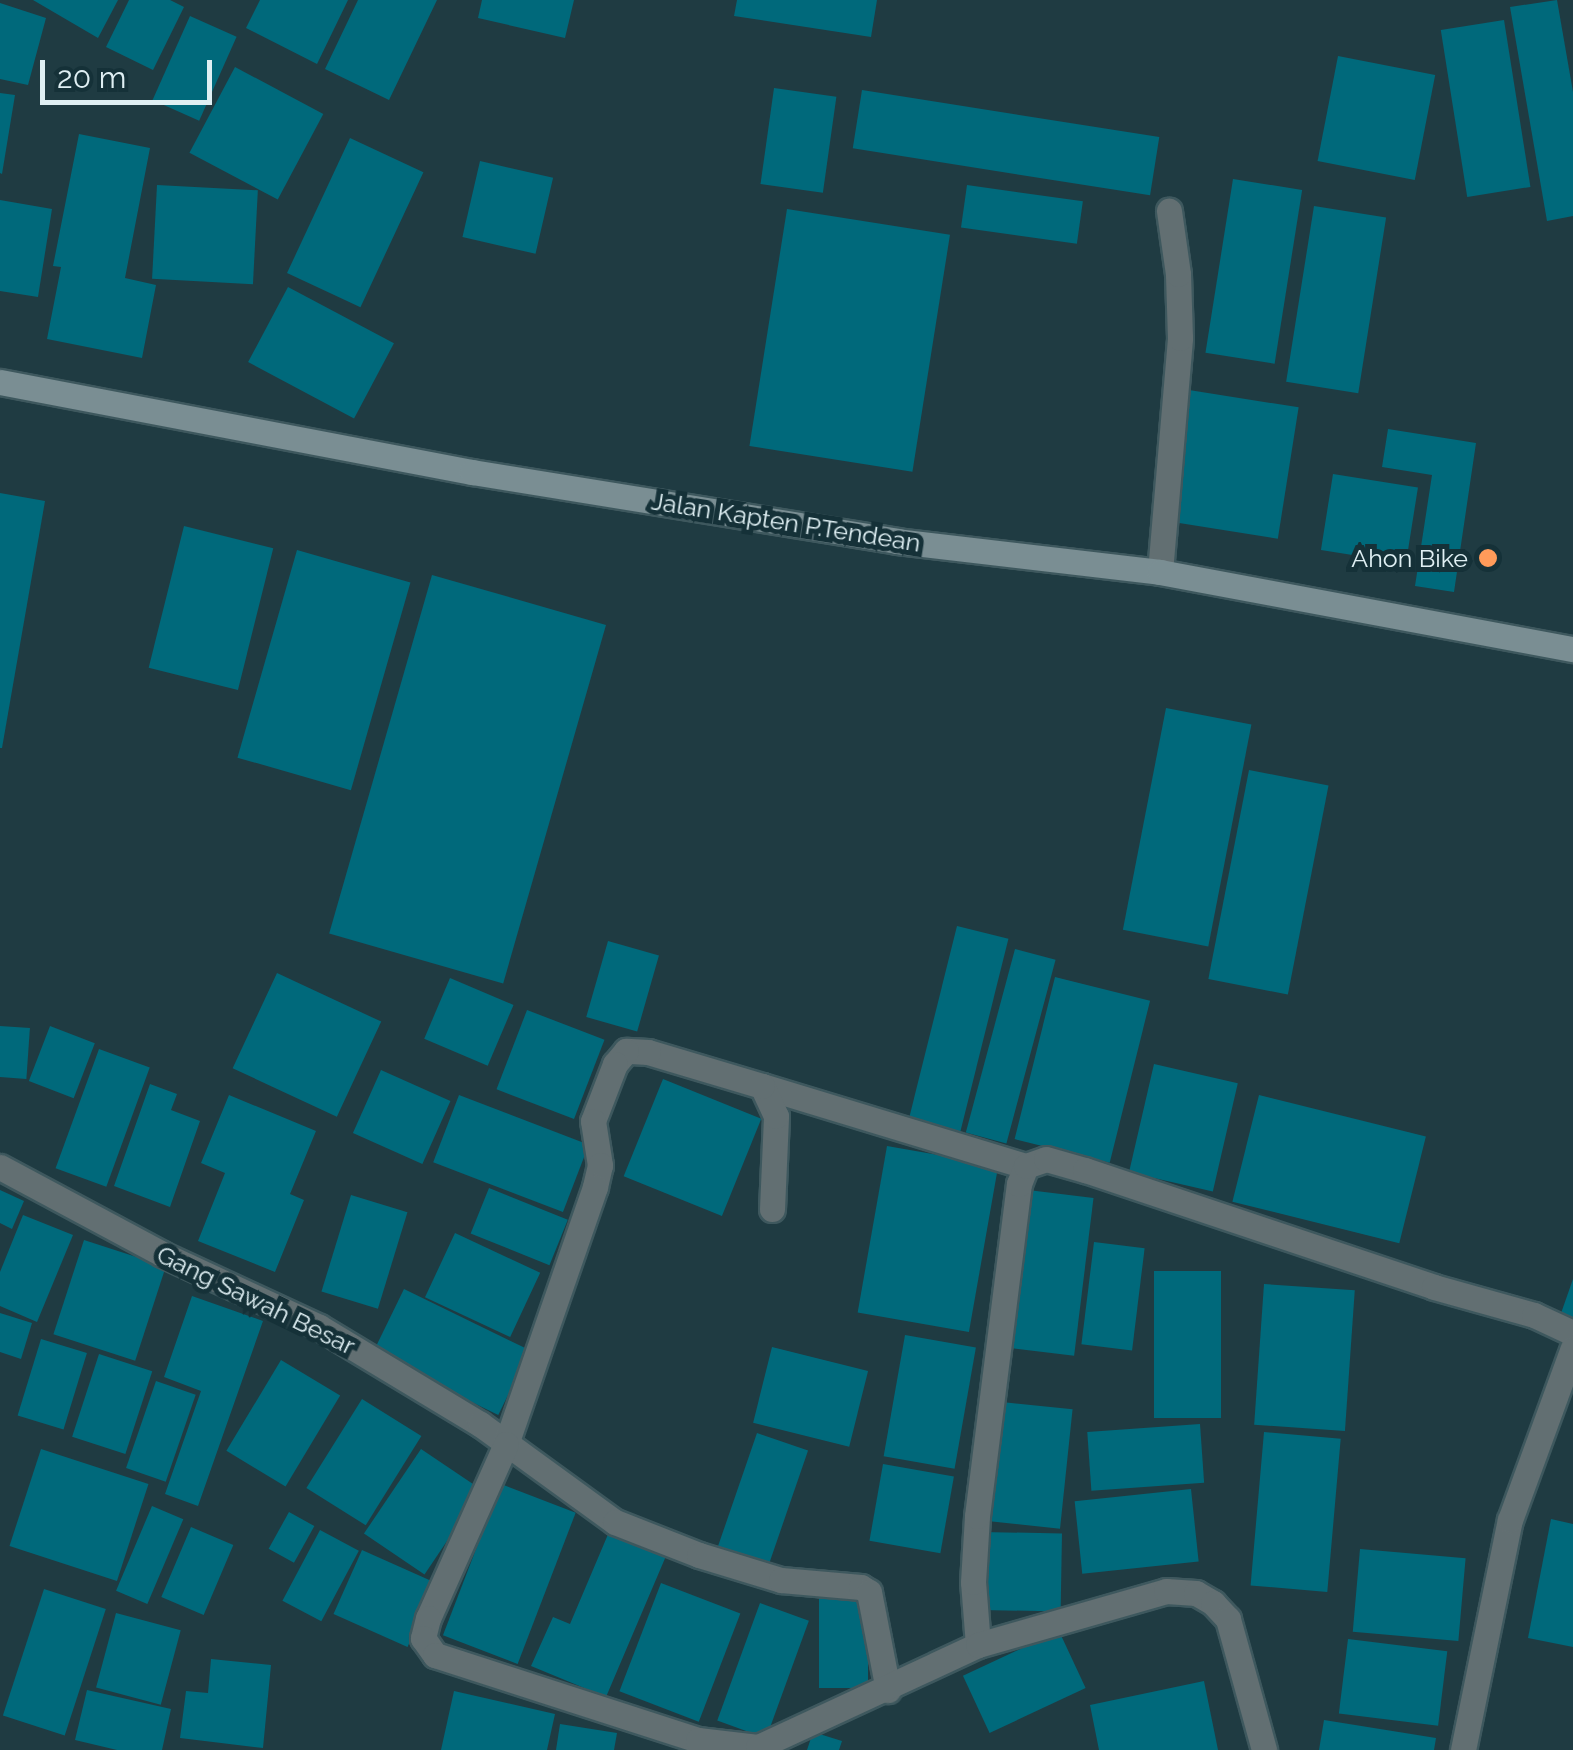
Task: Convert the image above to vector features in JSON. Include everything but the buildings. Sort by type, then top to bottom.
[{"type":"street","points":[[1160,572],[1180,338],[1178,274],[1169,211]]},
{"type":"street","name":"Jalan Kapten P.Tendean","points":[[0,382],[472,472],[897,541],[1160,572],[1573,649]]},
{"type":"street","points":[[1264,1750],[1228,1619],[1213,1603],[1196,1594],[1166,1591],[978,1645],[758,1747],[698,1740],[435,1655],[423,1638],[428,1618],[506,1444],[595,1187],[600,1164],[593,1122],[615,1064],[626,1051],[648,1052],[1026,1166],[1046,1160],[1085,1170],[1434,1287],[1534,1314],[1573,1333]]},
{"type":"street","points":[[762,1086],[776,1116],[772,1208]]},
{"type":"street","points":[[978,1645],[973,1582],[977,1516],[1019,1184],[1026,1166]]},
{"type":"street","name":"Gang Sawah Besar","points":[[0,1167],[162,1254],[319,1327],[506,1444],[615,1522],[698,1555],[781,1580],[860,1587],[869,1592],[888,1690]]},
{"type":"street","points":[[1464,1750],[1510,1520],[1573,1348]]},
{"type":"place","name":"Ahon Bike","points":[[1488,558]]}]
